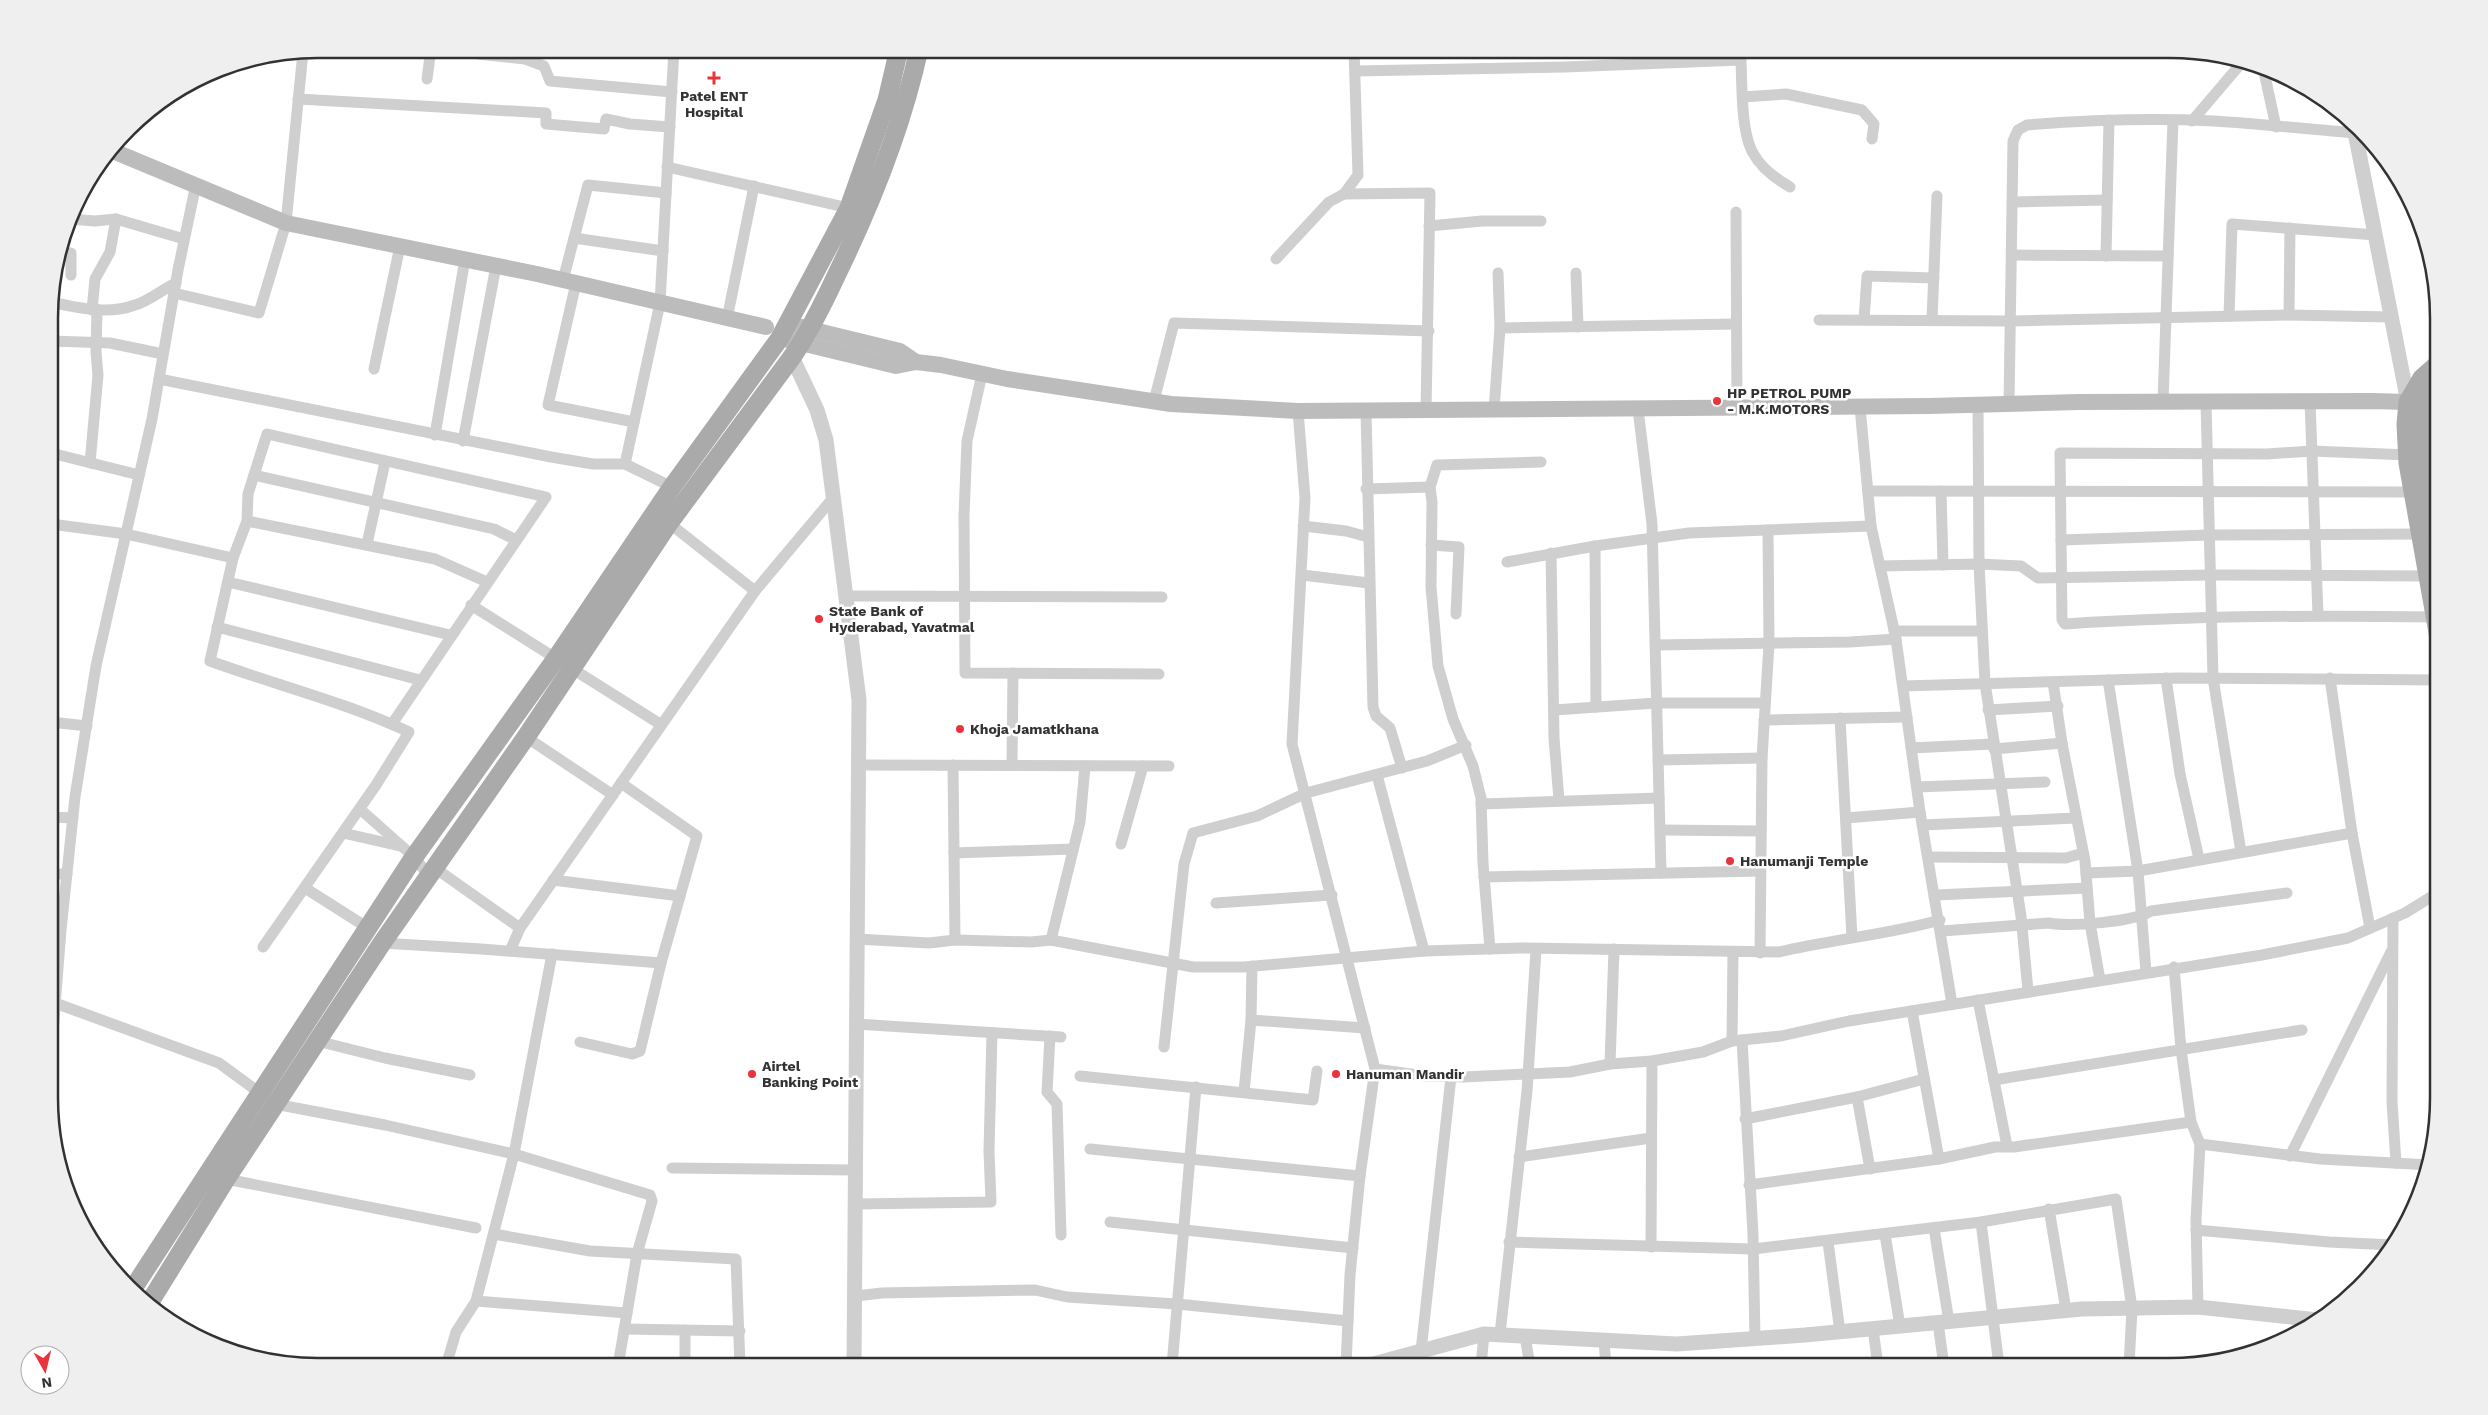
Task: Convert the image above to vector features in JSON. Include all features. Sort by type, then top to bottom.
[{"type":"main road","points":[[137,1284],[268,1099],[317,1040],[382,943],[526,737],[563,664],[672,487],[778,330],[849,208],[886,100],[896,58]]},
{"type":"main road","points":[[152,1298],[226,1179],[268,1099],[368,928],[408,852],[563,664],[801,343],[868,211],[911,84],[917,58]]},
{"type":"main road","points":[[117,152],[286,223],[569,281],[778,330],[801,343],[900,351],[916,362],[1154,401],[1298,411],[1366,412],[2310,401],[2415,405],[2430,393]]},
{"type":"main road","points":[[2430,371],[2422,378],[2415,405],[2406,424],[2413,492],[2430,587]]},
{"type":"main road","points":[[2415,405],[2430,499]]},
{"type":"street","points":[[58,303],[94,310],[115,311],[137,305],[175,288],[259,313],[286,223],[302,58]]},
{"type":"street","points":[[427,79],[430,58]]},
{"type":"street","points":[[516,58],[526,59],[544,66],[550,81],[672,92]]},
{"type":"street","points":[[625,464],[660,303],[674,58]]},
{"type":"street","points":[[1276,259],[1330,202],[1344,194],[1358,175],[1355,58]]},
{"type":"street","points":[[1356,71],[1565,67],[1740,60],[1744,119],[1752,153],[1772,177],[1790,187]]},
{"type":"street","points":[[2192,121],[2239,66]]},
{"type":"street","points":[[2265,75],[2276,127]]},
{"type":"street","points":[[1742,96],[1786,94],[1862,110],[1874,124],[1872,139]]},
{"type":"street","points":[[298,99],[546,113],[546,124],[604,129],[606,119],[630,124],[670,127]]},
{"type":"street","points":[[2009,404],[2013,141],[2018,130],[2027,125],[2109,120],[2173,120],[2276,127],[2347,127]]},
{"type":"street","points":[[2106,256],[2109,120]]},
{"type":"street","points":[[2163,402],[2173,120]]},
{"type":"street","points":[[2356,136],[2390,317],[2415,405]]},
{"type":"street","points":[[667,167],[849,208]]},
{"type":"street","points":[[58,958],[73,818],[96,666],[159,379],[184,239],[196,184]]},
{"type":"street","points":[[634,422],[548,405],[569,281],[574,238],[588,185],[666,193]]},
{"type":"street","points":[[727,319],[754,186]]},
{"type":"street","points":[[1344,194],[1430,193],[1426,410]]},
{"type":"street","points":[[1932,320],[1937,196]]},
{"type":"street","points":[[2013,202],[2107,200]]},
{"type":"street","points":[[1736,212],[1737,408]]},
{"type":"street","points":[[76,220],[95,221],[116,219],[184,239]]},
{"type":"street","points":[[90,463],[98,374],[94,310],[95,279],[110,252],[116,219]]},
{"type":"street","points":[[1430,226],[1492,220],[1541,221]]},
{"type":"street","points":[[2229,316],[2232,224],[2376,235]]},
{"type":"street","points":[[2289,315],[2290,228]]},
{"type":"street","points":[[574,238],[663,251]]},
{"type":"street","points":[[374,369],[400,246]]},
{"type":"street","points":[[65,253],[71,254],[71,275]]},
{"type":"street","points":[[2012,255],[2168,256]]},
{"type":"street","points":[[434,435],[465,259]]},
{"type":"street","points":[[463,441],[496,266]]},
{"type":"street","points":[[1494,410],[1500,328],[1498,273]]},
{"type":"street","points":[[1576,273],[1578,326]]},
{"type":"street","points":[[1864,320],[1867,276],[1934,278]]},
{"type":"street","points":[[1819,320],[2011,321],[2289,315],[2390,317]]},
{"type":"street","points":[[1154,401],[1174,323],[1428,331]]},
{"type":"street","points":[[1500,328],[1736,324]]},
{"type":"street","points":[[58,341],[134,347],[163,354]]},
{"type":"street","points":[[801,343],[826,440],[858,700],[854,1358]]},
{"type":"street","points":[[982,374],[967,441],[963,595],[964,673],[1159,674]]},
{"type":"street","points":[[159,379],[463,441],[594,464],[625,464],[672,487]]},
{"type":"street","points":[[2310,401],[2318,615]]},
{"type":"street","points":[[2206,402],[2212,678],[2241,852]]},
{"type":"street","points":[[1978,405],[1979,564],[1985,683],[2017,890],[2028,991]]},
{"type":"street","points":[[1860,407],[1871,526],[1895,635],[1920,812],[1936,895],[1952,1004]]},
{"type":"street","points":[[1638,409],[1652,538],[1661,873]]},
{"type":"street","points":[[1298,411],[1304,490],[1304,526],[1292,744],[1375,1069],[1360,1176],[1353,1248],[1346,1358]]},
{"type":"street","points":[[1366,412],[1366,489],[1373,707],[1376,716],[1390,728],[1402,768]]},
{"type":"street","points":[[263,947],[360,808],[409,732],[365,712],[270,683],[210,661],[233,558],[247,521],[248,494],[267,434],[546,497],[420,680],[392,724]]},
{"type":"street","points":[[2408,455],[2312,451],[2267,454],[2060,453],[2062,620],[2065,624],[2155,618],[2318,615],[2430,616]]},
{"type":"street","points":[[58,455],[139,475]]},
{"type":"street","points":[[367,544],[385,462]]},
{"type":"street","points":[[1490,950],[1484,876],[1482,804],[1466,744],[1453,719],[1438,666],[1432,587],[1432,502],[1430,487],[1438,464],[1541,462]]},
{"type":"street","points":[[254,475],[494,528],[516,540]]},
{"type":"street","points":[[1366,489],[1430,487]]},
{"type":"street","points":[[1868,491],[2413,492]]},
{"type":"street","points":[[1941,491],[1944,564]]},
{"type":"street","points":[[510,951],[520,928],[660,724],[755,591],[833,498]]},
{"type":"street","points":[[247,521],[435,559],[487,582]]},
{"type":"street","points":[[669,523],[755,591]]},
{"type":"street","points":[[58,525],[126,534],[233,558]]},
{"type":"street","points":[[1304,526],[1346,531],[1368,537]]},
{"type":"street","points":[[1507,562],[1551,553],[1689,533],[1871,526]]},
{"type":"street","points":[[1760,952],[1762,758],[1769,644],[1768,530]]},
{"type":"street","points":[[2061,540],[2209,535],[2420,534]]},
{"type":"street","points":[[1431,545],[1459,547],[1456,614]]},
{"type":"street","points":[[1595,546],[1596,708]]},
{"type":"street","points":[[1551,553],[1558,800]]},
{"type":"street","points":[[1880,566],[1979,564],[2024,567],[2038,578],[2210,575],[2428,576]]},
{"type":"street","points":[[1302,575],[1369,583]]},
{"type":"street","points":[[228,582],[450,636]]},
{"type":"street","points":[[846,596],[1162,597]]},
{"type":"street","points":[[471,605],[660,724]]},
{"type":"street","points":[[217,627],[420,680]]},
{"type":"street","points":[[1656,645],[1850,642],[1895,635],[1982,631]]},
{"type":"street","points":[[1012,765],[1013,673]]},
{"type":"street","points":[[1902,686],[2166,678],[2430,680]]},
{"type":"street","points":[[2166,678],[2180,774],[2198,859]]},
{"type":"street","points":[[2330,678],[2352,833],[2370,928]]},
{"type":"street","points":[[2108,680],[2138,871],[2146,972]]},
{"type":"street","points":[[2054,682],[2062,743],[2083,853],[2090,923],[2100,980]]},
{"type":"street","points":[[1554,710],[1656,703],[1765,703]]},
{"type":"street","points":[[1988,710],[2058,706]]},
{"type":"street","points":[[1764,720],[1907,717]]},
{"type":"street","points":[[1840,718],[1852,937]]},
{"type":"street","points":[[58,723],[87,726]]},
{"type":"street","points":[[526,737],[613,795]]},
{"type":"street","points":[[1912,748],[1994,747],[2062,743]]},
{"type":"street","points":[[1164,1047],[1184,864],[1194,833],[1258,816],[1306,793],[1402,768],[1428,760],[1466,744]]},
{"type":"street","points":[[1658,760],[1762,758]]},
{"type":"street","points":[[858,765],[1169,766]]},
{"type":"street","points":[[953,765],[955,940]]},
{"type":"street","points":[[1051,940],[1080,822],[1084,766]]},
{"type":"street","points":[[1121,844],[1143,766]]},
{"type":"street","points":[[1377,775],[1424,951]]},
{"type":"street","points":[[1917,787],[2045,782]]},
{"type":"street","points":[[580,1042],[632,1054],[640,1051],[661,963],[697,836],[621,783]]},
{"type":"street","points":[[1482,804],[1659,798]]},
{"type":"street","points":[[360,808],[432,872],[520,928]]},
{"type":"street","points":[[1846,818],[1920,812]]},
{"type":"street","points":[[58,817],[73,818]]},
{"type":"street","points":[[1923,825],[2076,818]]},
{"type":"street","points":[[1661,830],[1761,831]]},
{"type":"street","points":[[343,833],[408,852]]},
{"type":"street","points":[[2086,873],[2138,871],[2352,833]]},
{"type":"street","points":[[954,853],[1073,850]]},
{"type":"street","points":[[1929,857],[2066,858],[2083,853]]},
{"type":"street","points":[[1484,876],[1760,871]]},
{"type":"street","points":[[58,874],[67,874]]},
{"type":"street","points":[[553,880],[680,896]]},
{"type":"street","points":[[305,888],[368,928]]},
{"type":"street","points":[[1936,895],[2087,888]]},
{"type":"street","points":[[856,939],[921,943],[955,940],[1023,942],[1051,940],[1193,967],[1252,966],[1424,951],[1521,948],[1536,950],[1614,949],[1779,952],[1852,937],[1906,930],[1941,926],[2022,926],[2049,923],[2062,925],[2090,923],[2142,916],[2151,911],[2287,893]]},
{"type":"street","points":[[1216,903],[1332,895]]},
{"type":"street","points":[[1375,1069],[1395,1073],[1451,1076],[1528,1075],[1570,1072],[1610,1064],[1652,1061],[1703,1052],[1737,1040],[1781,1036],[1849,1021],[2174,967],[2262,955],[2348,938],[2393,918],[2430,897]]},
{"type":"street","points":[[2393,918],[2392,1102],[2396,1163]]},
{"type":"street","points":[[382,943],[661,963]]},
{"type":"street","points":[[2290,1156],[2392,948]]},
{"type":"street","points":[[1610,1064],[1614,949]]},
{"type":"street","points":[[1500,1334],[1528,1075],[1536,950]]},
{"type":"street","points":[[1733,952],[1737,1040],[1745,1119],[1753,1249],[1755,1339]]},
{"type":"street","points":[[448,1358],[456,1332],[476,1301],[494,1234],[514,1154],[552,954]]},
{"type":"street","points":[[1244,1092],[1251,1020],[1252,966]]},
{"type":"street","points":[[2174,967],[2190,1122],[2200,1144],[2196,1230],[2198,1307]]},
{"type":"street","points":[[58,998],[219,1062],[268,1099],[514,1154],[650,1195],[652,1201],[637,1254],[619,1358]]},
{"type":"street","points":[[1978,1000],[2007,1146]]},
{"type":"street","points":[[1912,1011],[1938,1159]]},
{"type":"street","points":[[1251,1020],[1365,1028]]},
{"type":"street","points":[[856,1024],[1056,1037],[1048,1092],[1057,1104],[1061,1235]]},
{"type":"street","points":[[1994,1080],[2302,1030]]},
{"type":"street","points":[[856,1204],[991,1202],[989,1151],[992,1033]]},
{"type":"street","points":[[317,1040],[385,1058],[470,1075]]},
{"type":"street","points":[[1651,1247],[1652,1061]]},
{"type":"street","points":[[1080,1076],[1313,1100],[1317,1071]]},
{"type":"street","points":[[1421,1351],[1451,1076]]},
{"type":"street","points":[[1745,1119],[1857,1097],[1924,1079]]},
{"type":"street","points":[[1173,1358],[1196,1087]]},
{"type":"street","points":[[1857,1097],[1870,1169]]},
{"type":"street","points":[[1749,1184],[1870,1169],[2007,1146],[2014,1148],[2190,1122]]},
{"type":"street","points":[[1519,1157],[1651,1138]]},
{"type":"street","points":[[2200,1144],[2290,1156],[2422,1165]]},
{"type":"street","points":[[1090,1150],[1360,1176]]},
{"type":"street","points":[[672,1168],[856,1170]]},
{"type":"street","points":[[226,1179],[476,1228]]},
{"type":"street","points":[[1509,1242],[1753,1249],[1828,1242],[1981,1222],[2116,1199],[2132,1308],[2129,1358]]},
{"type":"street","points":[[2049,1209],[2066,1310]]},
{"type":"street","points":[[1110,1222],[1353,1248]]},
{"type":"street","points":[[1981,1222],[1998,1358]]},
{"type":"street","points":[[1934,1228],[1943,1322],[1944,1358]]},
{"type":"street","points":[[2196,1230],[2328,1242],[2385,1245]]},
{"type":"street","points":[[494,1234],[590,1251],[736,1260],[740,1358]]},
{"type":"street","points":[[1885,1234],[1900,1326]]},
{"type":"street","points":[[1828,1242],[1840,1332]]},
{"type":"street","points":[[856,1296],[882,1293],[1036,1290],[1067,1297],[1177,1304],[1348,1321]]},
{"type":"street","points":[[476,1301],[627,1313]]},
{"type":"street","points":[[1395,1358],[1484,1334],[1677,1344],[1840,1332],[2066,1310],[2132,1308],[2198,1307],[2307,1319]]},
{"type":"street","points":[[1873,1329],[1877,1358]]},
{"type":"street","points":[[624,1330],[740,1331]]},
{"type":"street","points":[[685,1358],[686,1330]]},
{"type":"street","points":[[1482,1358],[1484,1334]]},
{"type":"street","points":[[1525,1336],[1529,1358]]},
{"type":"street","points":[[1604,1341],[1605,1358]]},
{"type":"place","name":"Patel ENT Hospital","points":[[714,78]]},
{"type":"place","name":"HP PETROL PUMP - M.K.MOTORS","points":[[1717,401]]},
{"type":"place","name":"State Bank of Hyderabad, Yavatmal","points":[[819,619]]},
{"type":"place","name":"Khoja Jamatkhana","points":[[960,729]]},
{"type":"place","name":"Hanumanji Temple","points":[[1730,861]]},
{"type":"place","name":"Airtel Banking Point","points":[[752,1074]]},
{"type":"place","name":"Hanuman Mandir","points":[[1336,1074]]}]
